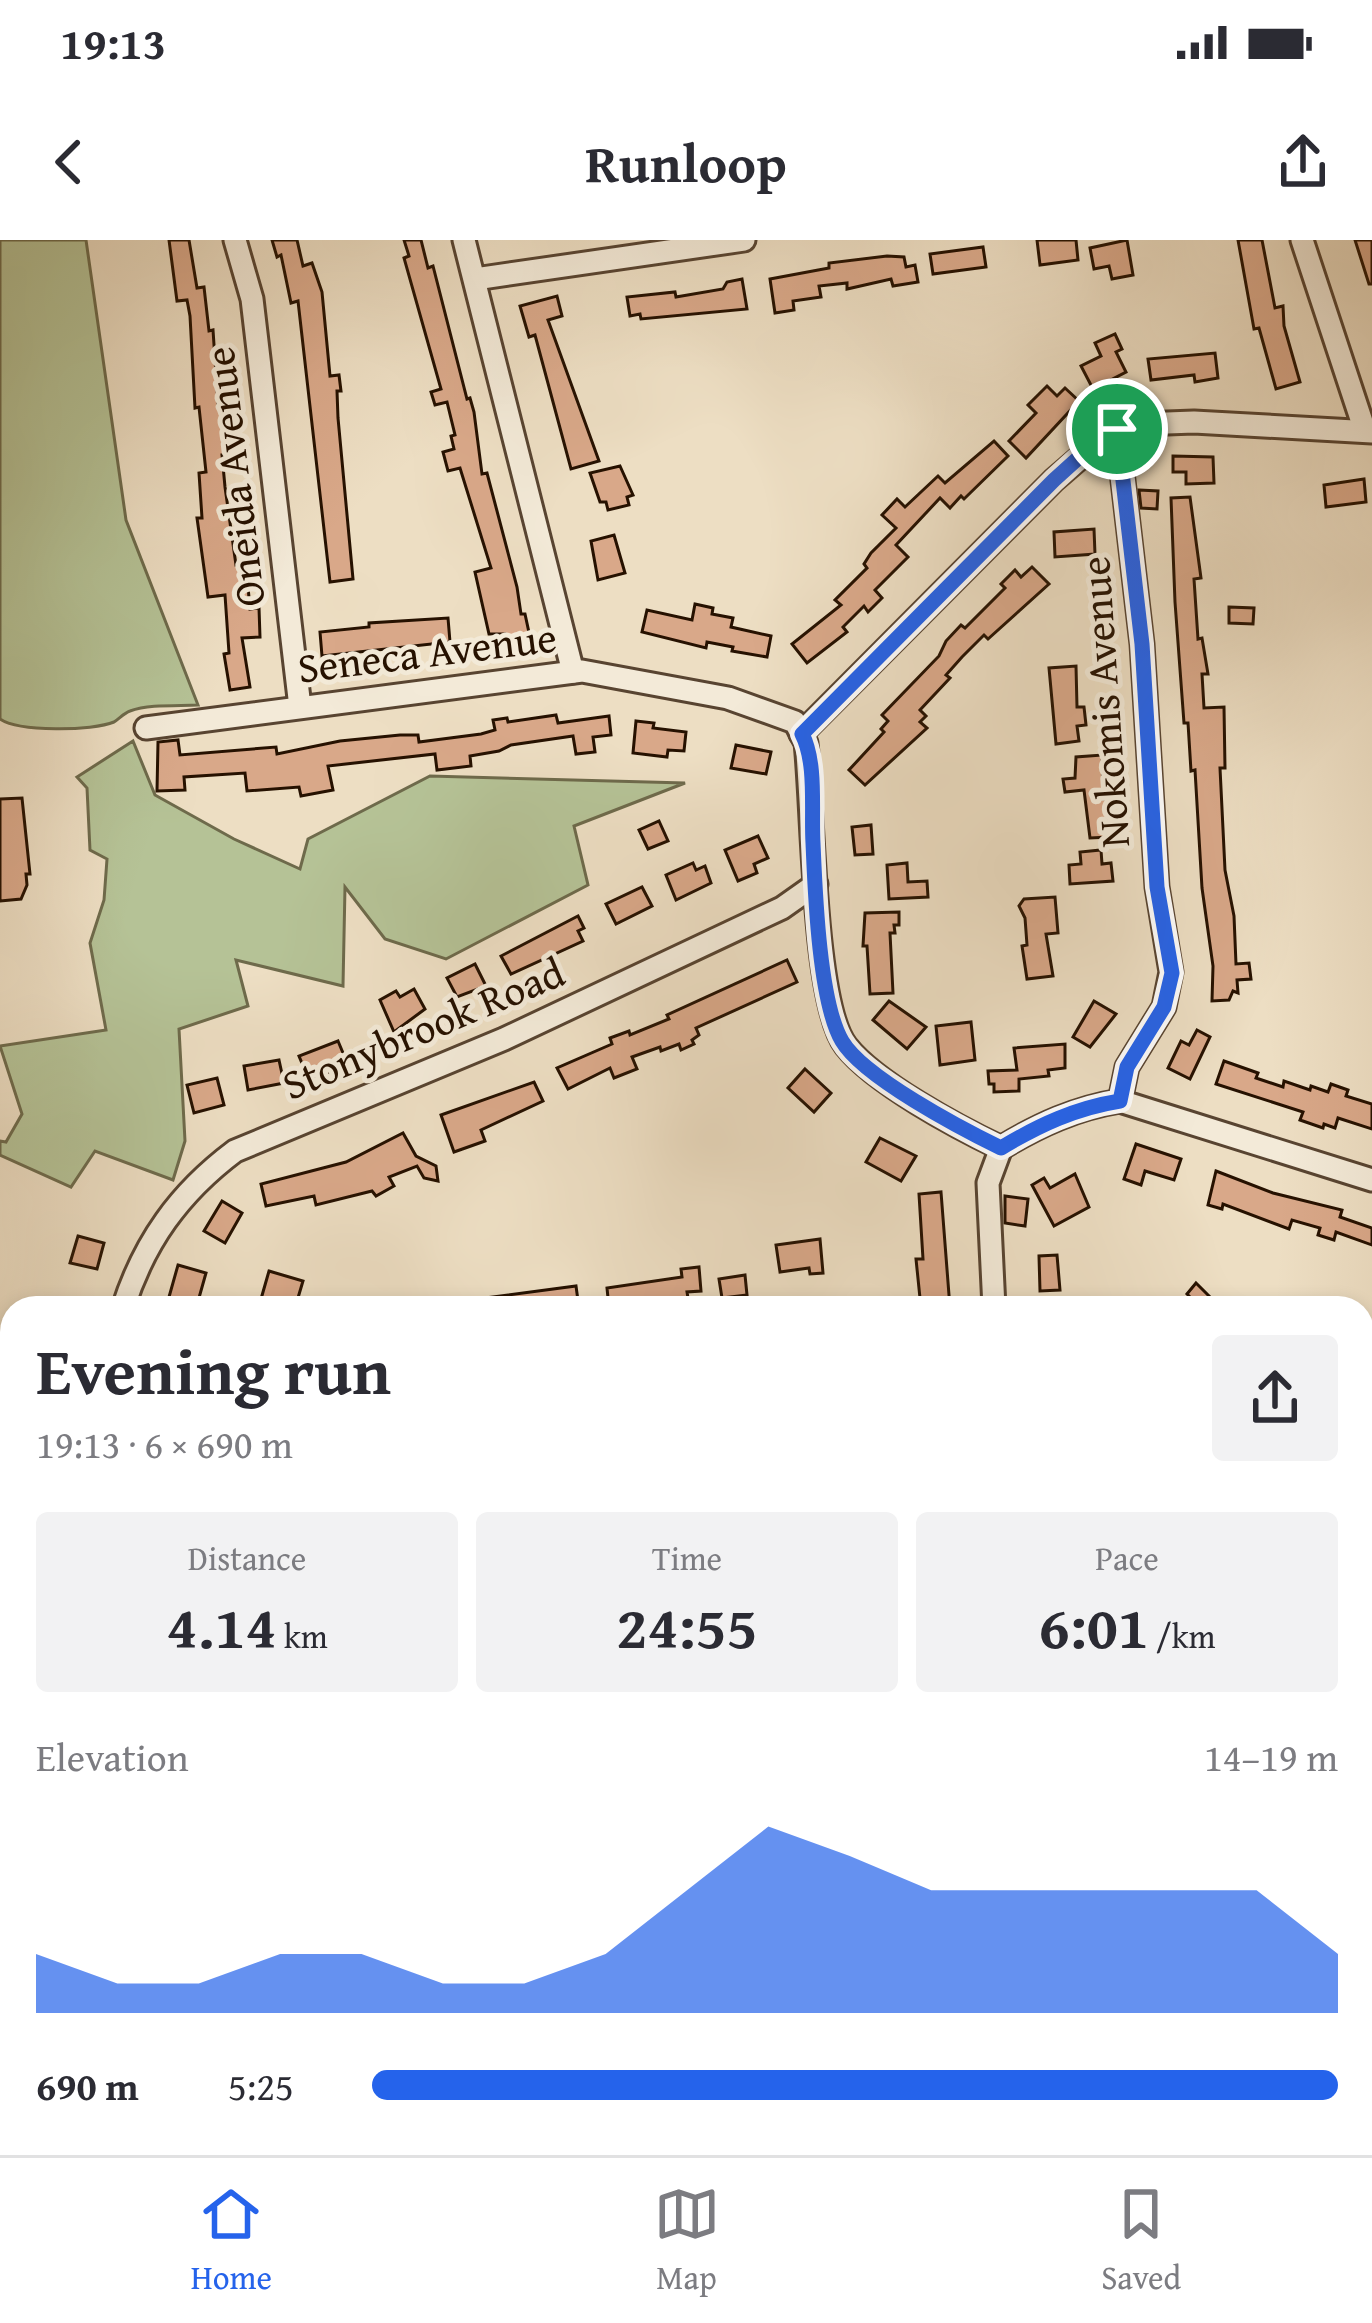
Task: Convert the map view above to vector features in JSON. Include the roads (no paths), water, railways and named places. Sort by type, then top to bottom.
[{"type":"street","name":"Oneida Avenue","points":[[235,240],[252,299],[300,707]]},
{"type":"street","points":[[464,240],[573,672]]},
{"type":"street","points":[[475,279],[744,240]]},
{"type":"street","points":[[1001,1148],[875,1075],[843,1043],[832,1014],[802,734],[1054,480],[1117,429],[1195,422],[1368,432],[1302,240]]},
{"type":"street","name":"Nokomis Avenue","points":[[1117,429],[1142,644],[1157,887],[1172,973],[1164,1007],[1127,1067],[1120,1101]]},
{"type":"street","name":"Seneca Avenue","points":[[146,728],[573,672],[728,698],[795,722],[802,734]]},
{"type":"street","name":"Stonybrook Road","points":[[127,1296],[137,1264],[170,1210],[235,1151],[505,1039],[782,908],[816,884]]},
{"type":"street","points":[[993,1296],[988,1184],[1001,1148],[1089,1106],[1120,1101],[1372,1180]]}]
